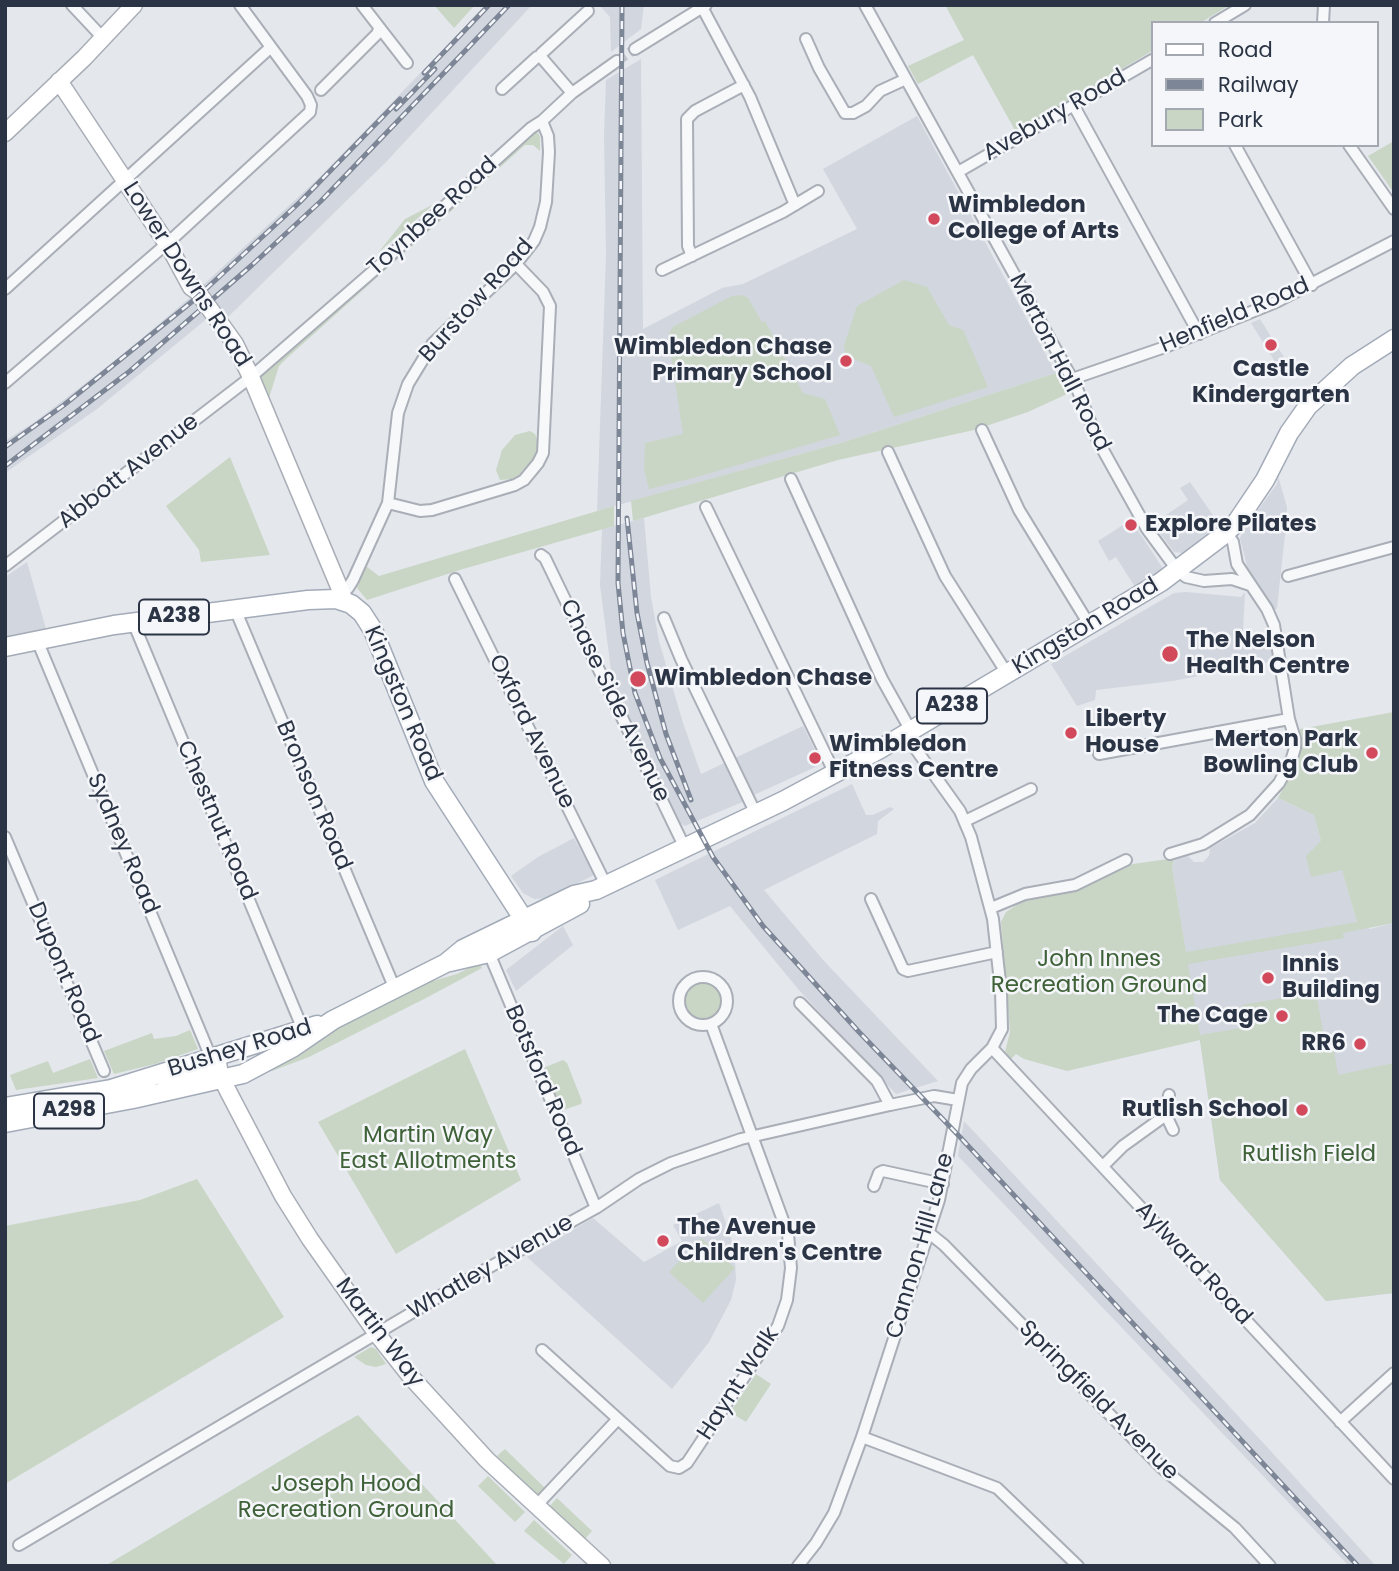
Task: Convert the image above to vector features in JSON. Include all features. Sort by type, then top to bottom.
[{"type":"main road","points":[[5,133],[135,5]]},
{"type":"main road","name":"Lower Downs Road","points":[[60,81],[167,244],[191,288],[197,291],[230,335],[251,377],[343,597]]},
{"type":"main road","points":[[43,97],[52,96],[79,110]]},
{"type":"main road","name":"Kingston Road","points":[[343,597],[362,613],[373,630],[434,781],[529,926],[580,904],[601,888],[835,774],[1008,675],[1178,571],[1227,533],[1265,480],[1289,433],[1308,406],[1352,366],[1394,339]]},
{"type":"main road","name":"A238","points":[[5,647],[133,622],[343,597]]},
{"type":"main road","points":[[489,945],[503,916],[505,888]]},
{"type":"main road","name":"Bushey Road","points":[[5,1123],[133,1099],[243,1074],[333,1020],[446,962],[463,949],[489,945],[529,926]]},
{"type":"main road","name":"Bushey Road","points":[[5,1107],[111,1089],[148,1078],[212,1052],[333,1020]]},
{"type":"main road","name":"Martin Way","points":[[212,1052],[252,1141],[283,1196],[377,1334],[487,1461],[602,1566]]},
{"type":"main road","name":"Bushey Road","points":[[148,1078],[211,1072],[222,1077]]},
{"type":"street","points":[[72,5],[103,38]]},
{"type":"street","points":[[5,383],[167,244],[310,112],[311,103],[240,5]]},
{"type":"street","points":[[362,5],[407,63]]},
{"type":"street","name":"Merton Hall Road","points":[[865,5],[1072,379],[1098,441],[1126,494],[1147,529],[1178,571]]},
{"type":"street","points":[[1218,21],[1245,5]]},
{"type":"street","points":[[635,49],[704,6],[744,85],[795,205]]},
{"type":"street","points":[[541,57],[541,54],[588,11]]},
{"type":"street","points":[[321,90],[379,29]]},
{"type":"street","points":[[806,39],[845,113],[853,113],[866,106],[880,91],[906,79]]},
{"type":"street","points":[[5,289],[271,47]]},
{"type":"street","points":[[502,89],[537,57],[541,57]]},
{"type":"street","points":[[541,57],[572,93]]},
{"type":"street","name":"Toynbee Road","points":[[251,377],[531,128],[572,93],[617,61]]},
{"type":"street","name":"Avebury Road","points":[[958,172],[1150,61]]},
{"type":"street","points":[[692,256],[688,246],[687,119],[695,111],[744,85]]},
{"type":"street","points":[[1074,106],[1199,334]]},
{"type":"street","name":"Burstow Road","points":[[343,597],[388,503],[398,413],[408,383],[424,356],[444,331],[516,264],[534,241],[544,214],[550,152],[542,121]]},
{"type":"street","points":[[1236,147],[1312,285]]},
{"type":"street","points":[[1350,147],[1394,209]]},
{"type":"street","points":[[662,270],[818,191]]},
{"type":"street","name":"Henfield Road","points":[[1072,379],[1199,334],[1276,303],[1394,241]]},
{"type":"street","points":[[388,503],[420,511],[432,510],[515,485],[524,480],[538,463],[543,453],[550,306],[543,292],[516,264]]},
{"type":"street","name":"Abbott Avenue","points":[[5,566],[251,377]]},
{"type":"street","points":[[982,430],[1019,510],[1090,626]]},
{"type":"street","points":[[888,452],[945,576],[1008,675]]},
{"type":"street","name":"Cannon Hill Lane","points":[[790,479],[908,732],[965,821],[991,908],[1002,1029],[992,1048],[965,1076],[943,1184],[862,1437],[834,1513],[798,1566]]},
{"type":"street","points":[[706,507],[835,774]]},
{"type":"street","points":[[1170,854],[1216,837],[1250,815],[1265,800],[1285,772],[1295,748],[1272,617],[1237,564],[1233,542],[1227,533]]},
{"type":"street","points":[[1288,576],[1394,547]]},
{"type":"street","name":"Chase Side Avenue","points":[[541,555],[545,558],[685,848]]},
{"type":"street","points":[[1225,578],[1237,564]]},
{"type":"street","points":[[1178,571],[1195,580],[1225,578],[1250,585]]},
{"type":"street","name":"Oxford Avenue","points":[[455,579],[601,888]]},
{"type":"street","name":"Bronson Road","points":[[235,609],[392,982]]},
{"type":"street","points":[[664,618],[681,659],[757,814]]},
{"type":"street","name":"Chestnut Road","points":[[133,622],[299,1020]]},
{"type":"street","name":"Sydney Road","points":[[37,640],[212,1052]]},
{"type":"street","points":[[1100,754],[1289,719]]},
{"type":"street","points":[[965,821],[1031,789]]},
{"type":"street","name":"Dupont Road","points":[[5,837],[104,1070]]},
{"type":"street","points":[[991,908],[1025,894],[1075,885],[1126,860]]},
{"type":"street","points":[[871,898],[903,969],[908,971],[997,952]]},
{"type":"street","name":"Botsford Road","points":[[489,945],[517,1020],[596,1208]]},
{"type":"street","points":[[695,978],[717,981],[726,993],[727,1008],[724,1015],[712,1024],[695,1024],[682,1013],[679,1005],[682,989],[695,978]]},
{"type":"street","points":[[800,1003],[877,1081],[890,1105]]},
{"type":"street","points":[[712,1024],[752,1136]]},
{"type":"street","name":"Aylward Road","points":[[992,1048],[1394,1479]]},
{"type":"street","points":[[1169,1095],[1166,1115],[1173,1130]]},
{"type":"street","name":"Whatley Avenue","points":[[19,1545],[596,1208],[639,1179],[671,1163],[752,1136],[890,1105],[934,1096],[958,1100]]},
{"type":"street","points":[[1103,1166],[1123,1146],[1166,1115]]},
{"type":"street","name":"Haynt Walk","points":[[542,1350],[670,1466],[684,1466],[781,1319],[787,1300],[792,1268],[790,1246],[752,1136]]},
{"type":"street","points":[[874,1186],[879,1173],[883,1171],[943,1184]]},
{"type":"street","name":"Springfield Avenue","points":[[929,1233],[944,1245],[1154,1461],[1235,1528],[1270,1566]]},
{"type":"street","points":[[1340,1422],[1394,1373]]},
{"type":"street","points":[[536,1507],[617,1420]]},
{"type":"street","points":[[862,1437],[996,1488],[1078,1566]]},
{"type":"shaded area","points":[[486,5],[532,5],[386,162],[227,318],[202,286],[321,176]]},
{"type":"shaded area","points":[[599,5],[644,5],[641,29],[611,52],[610,17]]},
{"type":"shaded area","name":"Wimbledon Chase Primary School","points":[[641,59],[643,329],[722,288],[743,284],[857,229],[823,169],[917,116],[1056,373],[844,442],[597,511],[606,255],[606,80]]},
{"type":"shaded area","points":[[193,295],[209,317],[97,409],[5,473],[5,441],[36,421],[121,356]]},
{"type":"shaded area","name":"Castle Kindergarten","points":[[1260,319],[1285,359],[1277,365],[1251,323]]},
{"type":"shaded area","points":[[1278,476],[1287,516],[1277,608],[1274,611],[1247,566],[1240,538],[1277,484]]},
{"type":"shaded area","points":[[1190,482],[1219,524],[1183,553],[1174,552],[1153,524],[1188,500],[1180,488]]},
{"type":"shaded area","points":[[644,518],[651,597],[659,641],[701,774],[803,726],[822,764],[685,826],[679,822],[622,707],[611,670],[600,585],[602,529]]},
{"type":"shaded area","points":[[1131,520],[1162,567],[1135,587],[1116,557],[1109,561],[1098,541]]},
{"type":"shaded area","points":[[27,562],[46,629],[5,638],[5,577]]},
{"type":"shaded area","name":"The Nelson Health Centre","points":[[1245,592],[1243,631],[1247,647],[1270,642],[1273,661],[1173,681],[1096,690],[1095,700],[1077,706],[1051,664],[1174,593],[1241,597]]},
{"type":"shaded area","points":[[852,784],[866,815],[873,815],[890,807],[894,809],[878,821],[877,834],[764,890],[824,961],[938,1081],[896,1094],[798,989],[730,906],[678,930],[655,880]]},
{"type":"shaded area","name":"Rutlish School","points":[[1278,798],[1314,815],[1321,841],[1342,869],[1357,922],[1370,929],[1394,923],[1394,1293],[1326,1301],[1220,1180],[1172,867],[1175,860],[1188,856],[1194,862],[1203,862],[1209,856],[1210,848],[1255,823]]},
{"type":"shaded area","points":[[574,838],[594,875],[548,898],[534,899],[523,893],[511,876],[538,857]]},
{"type":"shaded area","points":[[563,926],[573,945],[516,991],[506,970]]},
{"type":"shaded area","points":[[964,1121],[1376,1566],[1349,1566],[958,1156]]},
{"type":"shaded area","points":[[719,1203],[732,1241],[735,1260],[736,1280],[731,1300],[709,1342],[672,1389],[527,1257],[593,1218],[644,1262],[682,1241],[673,1225]]},
{"type":"green space","points":[[434,5],[475,5],[454,28]]},
{"type":"green space","points":[[945,5],[1230,5],[1203,21],[1150,21],[1150,52],[1016,132],[973,55],[918,84],[908,66],[964,40]]},
{"type":"green space","points":[[534,132],[540,137],[540,151],[533,145],[525,145],[287,358],[279,366],[269,398],[261,380],[262,375]]},
{"type":"green space","points":[[1394,141],[1394,193],[1368,156]]},
{"type":"green space","points":[[434,204],[378,253],[405,219]]},
{"type":"green space","points":[[904,280],[927,287],[949,325],[963,330],[988,387],[894,417],[871,366],[846,356],[844,346],[857,306]]},
{"type":"green space","points":[[742,295],[748,298],[762,322],[765,321],[803,393],[825,399],[840,435],[649,489],[644,468],[645,443],[683,434],[668,335],[673,327],[732,296]]},
{"type":"green space","points":[[1056,373],[1067,394],[1028,412],[974,430],[838,460],[633,521],[631,501],[844,442]]},
{"type":"green space","points":[[530,431],[537,439],[537,451],[533,460],[519,475],[500,480],[496,470],[502,450],[515,435]]},
{"type":"green space","points":[[230,457],[270,555],[201,562],[199,550],[166,506]]},
{"type":"green space","points":[[614,506],[614,526],[463,569],[367,600],[357,588],[366,566],[379,576]]},
{"type":"green space","points":[[1394,712],[1394,923],[1343,933],[1344,938],[1188,964],[1200,1035],[1246,1027],[1242,1005],[1316,992],[1324,1038],[1332,1038],[1338,1075],[1394,1063],[1394,1293],[1326,1301],[1220,1180],[1200,1040],[1067,1071],[1024,1059],[1016,1054],[1011,1059],[1005,1052],[1010,1032],[1001,922],[1006,912],[1023,901],[1090,884],[1133,864],[1175,858],[1172,867],[1186,952],[1357,922],[1342,870],[1311,877],[1306,856],[1321,841],[1314,815],[1278,798],[1299,757],[1300,729]]},
{"type":"green space","points":[[479,963],[482,968],[426,998],[309,1057],[272,1071],[272,1068],[343,1025],[419,985],[457,974]]},
{"type":"green space","points":[[703,981],[717,987],[723,1001],[717,1015],[703,1021],[689,1015],[683,1001],[689,987]]},
{"type":"green space","points":[[190,1030],[198,1049],[155,1064],[114,1074],[104,1051],[152,1033],[154,1039],[176,1036]]},
{"type":"green space","name":"Martin Way East Allotments","points":[[465,1049],[521,1180],[396,1254],[318,1122]]},
{"type":"green space","points":[[90,1059],[98,1078],[16,1090],[10,1075],[48,1061],[53,1073]]},
{"type":"green space","points":[[563,1060],[567,1063],[582,1101],[581,1104],[560,1111],[543,1068]]},
{"type":"green space","points":[[197,1179],[284,1317],[5,1484],[5,1226],[140,1200]]},
{"type":"green space","points":[[701,1238],[735,1268],[703,1303],[669,1272]]},
{"type":"green space","points":[[371,1347],[376,1349],[386,1364],[376,1367],[366,1365],[354,1357]]},
{"type":"green space","points":[[756,1374],[771,1384],[746,1422],[730,1412]]},
{"type":"green space","name":"Joseph Hood Recreation Ground","points":[[358,1415],[498,1566],[105,1566],[330,1431]]},
{"type":"green space","points":[[505,1449],[545,1488],[537,1496],[497,1456]]},
{"type":"green space","points":[[488,1476],[525,1512],[515,1522],[478,1486]]},
{"type":"green space","points":[[557,1498],[592,1531],[585,1539],[549,1507]]},
{"type":"green space","points":[[534,1520],[572,1555],[564,1564],[524,1531]]},
{"type":"tunnel","points":[[617,61],[635,49]]},
{"type":"railway","points":[[424,73],[489,5]]},
{"type":"railway","points":[[5,466],[130,371],[252,265],[321,201],[509,5]]},
{"type":"railway","points":[[622,5],[618,583],[623,633],[635,693],[660,758],[713,857],[763,926],[1358,1566]]},
{"type":"railway","points":[[396,109],[435,69]]},
{"type":"railway","points":[[5,447],[64,405],[194,300],[300,202],[400,99]]},
{"type":"railway","points":[[627,518],[637,613],[647,663],[666,734],[691,800]]},
{"type":"place","name":"Wimbledon College of Arts","points":[[934,219]]},
{"type":"place","name":"Castle Kindergarten","points":[[1271,345]]},
{"type":"place","name":"Wimbledon Chase Primary School","points":[[846,361]]},
{"type":"place","name":"Explore Pilates","points":[[1131,525]]},
{"type":"place","name":"The Nelson Health Centre","points":[[1170,654]]},
{"type":"place","name":"Wimbledon Chase","points":[[638,679]]},
{"type":"place","name":"Liberty House","points":[[1071,733]]},
{"type":"place","name":"Merton Park Bowling Club","points":[[1372,753]]},
{"type":"place","name":"Wimbledon Fitness Centre","points":[[815,758]]},
{"type":"place","name":"Innis Building","points":[[1268,978]]},
{"type":"place","name":"The Cage","points":[[1282,1016]]},
{"type":"place","name":"RR6","points":[[1360,1044]]},
{"type":"place","name":"Rutlish School","points":[[1302,1110]]},
{"type":"place","name":"The Avenue Children's Centre","points":[[663,1241]]},
{"type":"park label","name":"John Innes Recreation Ground","points":[[1099,973]]},
{"type":"park label","name":"Rutlish Field","points":[[1309,1155]]}]
